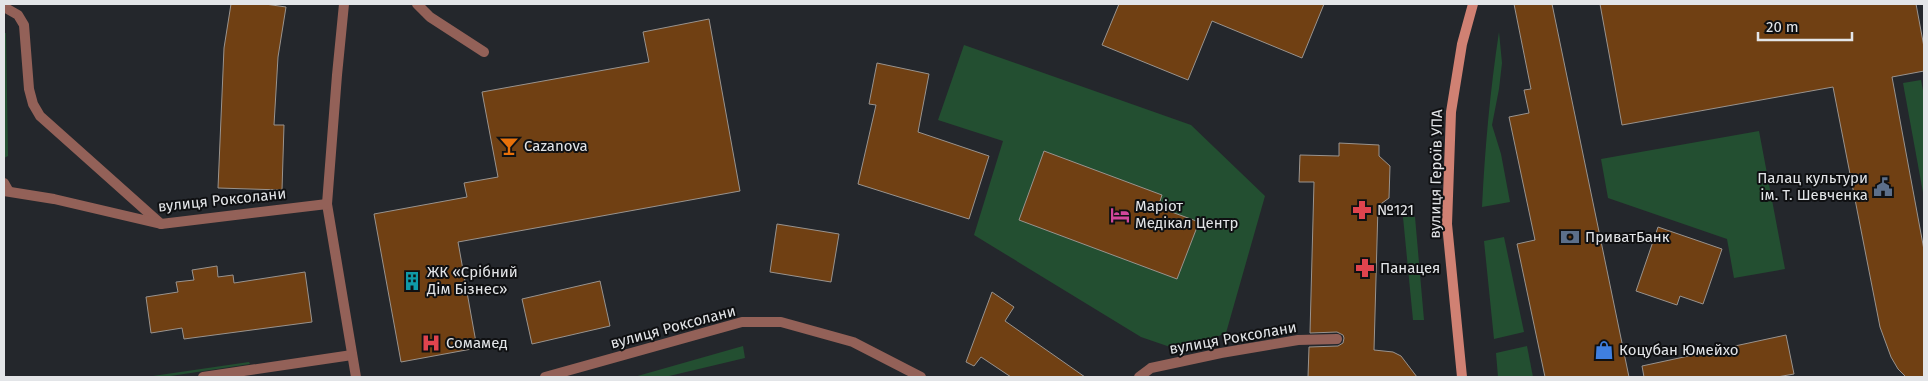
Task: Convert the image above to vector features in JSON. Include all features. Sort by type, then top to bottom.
[{"type":"street","points":[[344,4],[327,204],[356,377]]},
{"type":"street","points":[[417,4],[430,17],[484,52]]},
{"type":"street","name":"вулиця Героїв УПА","points":[[1462,377],[1447,224],[1451,112],[1462,44],[1473,4]]},
{"type":"street","points":[[4,7],[18,15],[24,25],[28,89],[33,104],[40,116],[161,224]]},
{"type":"street","name":"вулиця Роксолани","points":[[5,188],[161,224],[327,204]]},
{"type":"street","name":"вулиця Роксолани","points":[[545,377],[742,322],[781,322],[853,342],[921,377]]},
{"type":"street","name":"вулиця Роксолани","points":[[1138,377],[1151,368],[1221,353],[1298,340],[1337,338]]},
{"type":"street","points":[[203,377],[352,355]]},
{"type":"green space","points":[[1499,32],[1502,63],[1492,125],[1501,154],[1510,202],[1482,207],[1488,120]]},
{"type":"green space","points":[[4,33],[6,33],[8,156],[4,158]]},
{"type":"green space","name":"Маріот Медікал Центр","points":[[964,45],[1191,125],[1265,196],[1226,333],[1201,343],[1173,348],[1141,337],[974,235],[1003,141],[938,120]]},
{"type":"green space","points":[[1921,80],[1924,96],[1924,198],[1903,83]]},
{"type":"green space","points":[[1759,131],[1785,269],[1734,278],[1727,239],[1608,198],[1601,159]]},
{"type":"green space","points":[[1403,217],[1415,217],[1424,320],[1413,320]]},
{"type":"green space","points":[[1504,237],[1524,332],[1494,339],[1484,241]]},
{"type":"green space","points":[[743,346],[745,358],[665,377],[634,377]]},
{"type":"green space","points":[[1527,346],[1533,377],[1498,377],[1496,353]]},
{"type":"green space","points":[[249,362],[250,364],[164,377],[146,377]]},
{"type":"building","points":[[231,4],[265,4],[286,7],[278,57],[274,125],[284,125],[282,190],[218,188],[224,48]]},
{"type":"building","points":[[1119,4],[1324,4],[1302,58],[1212,21],[1188,80],[1102,45]]},
{"type":"building","points":[[1514,4],[1552,4],[1629,377],[1545,377],[1517,244],[1535,240],[1509,117],[1529,113],[1524,90],[1531,89]]},
{"type":"building","name":"Палац культури ім. Т. Шевченка","points":[[1600,4],[1916,4],[1924,47],[1924,71],[1892,77],[1924,250],[1924,377],[1906,377],[1898,369],[1891,357],[1880,327],[1833,87],[1622,125]]},
{"type":"building","points":[[709,19],[740,191],[458,242],[477,348],[401,362],[374,214],[467,197],[464,183],[498,177],[482,92],[649,62],[643,32]]},
{"type":"building","points":[[877,63],[929,74],[918,132],[989,156],[969,219],[858,184],[876,105],[869,104]]},
{"type":"building","points":[[1339,143],[1379,145],[1379,156],[1390,166],[1389,198],[1378,206],[1374,350],[1393,352],[1401,356],[1417,377],[1308,377],[1309,347],[1338,346],[1343,343],[1344,338],[1343,335],[1337,332],[1310,333],[1314,182],[1299,182],[1300,155],[1339,156]]},
{"type":"building","points":[[1044,151],[1162,195],[1158,207],[1199,222],[1177,279],[1019,220]]},
{"type":"building","points":[[777,224],[839,234],[831,282],[770,272]]},
{"type":"building","points":[[1658,227],[1722,249],[1703,304],[1680,296],[1677,305],[1636,291]]},
{"type":"building","points":[[217,266],[218,277],[233,275],[234,283],[305,272],[312,322],[184,339],[182,328],[151,333],[146,297],[178,292],[176,282],[194,280],[192,270]]},
{"type":"building","points":[[600,281],[610,326],[532,344],[522,299]]},
{"type":"building","points":[[992,292],[1014,307],[1005,321],[1085,377],[1011,377],[981,357],[974,366],[966,362]]},
{"type":"building","points":[[1786,335],[1794,374],[1777,377],[1644,377],[1642,366]]},
{"type":"place","name":"Cazanova","points":[[509,146]]},
{"type":"place","name":"Палац культури ім. Т. Шевченка","points":[[1883,187]]},
{"type":"place","name":"№121","points":[[1362,210]]},
{"type":"place","name":"Маріот Медікал Центр","points":[[1120,215]]},
{"type":"place","name":"ПриватБанк","points":[[1570,237]]},
{"type":"place","name":"Панацея","points":[[1365,268]]},
{"type":"place","name":"ЖК «Срібний Дім Бізнес»","points":[[412,281]]},
{"type":"place","name":"Сомамед","points":[[431,343]]},
{"type":"place","name":"Коцубан Юмейхо","points":[[1604,350]]}]
